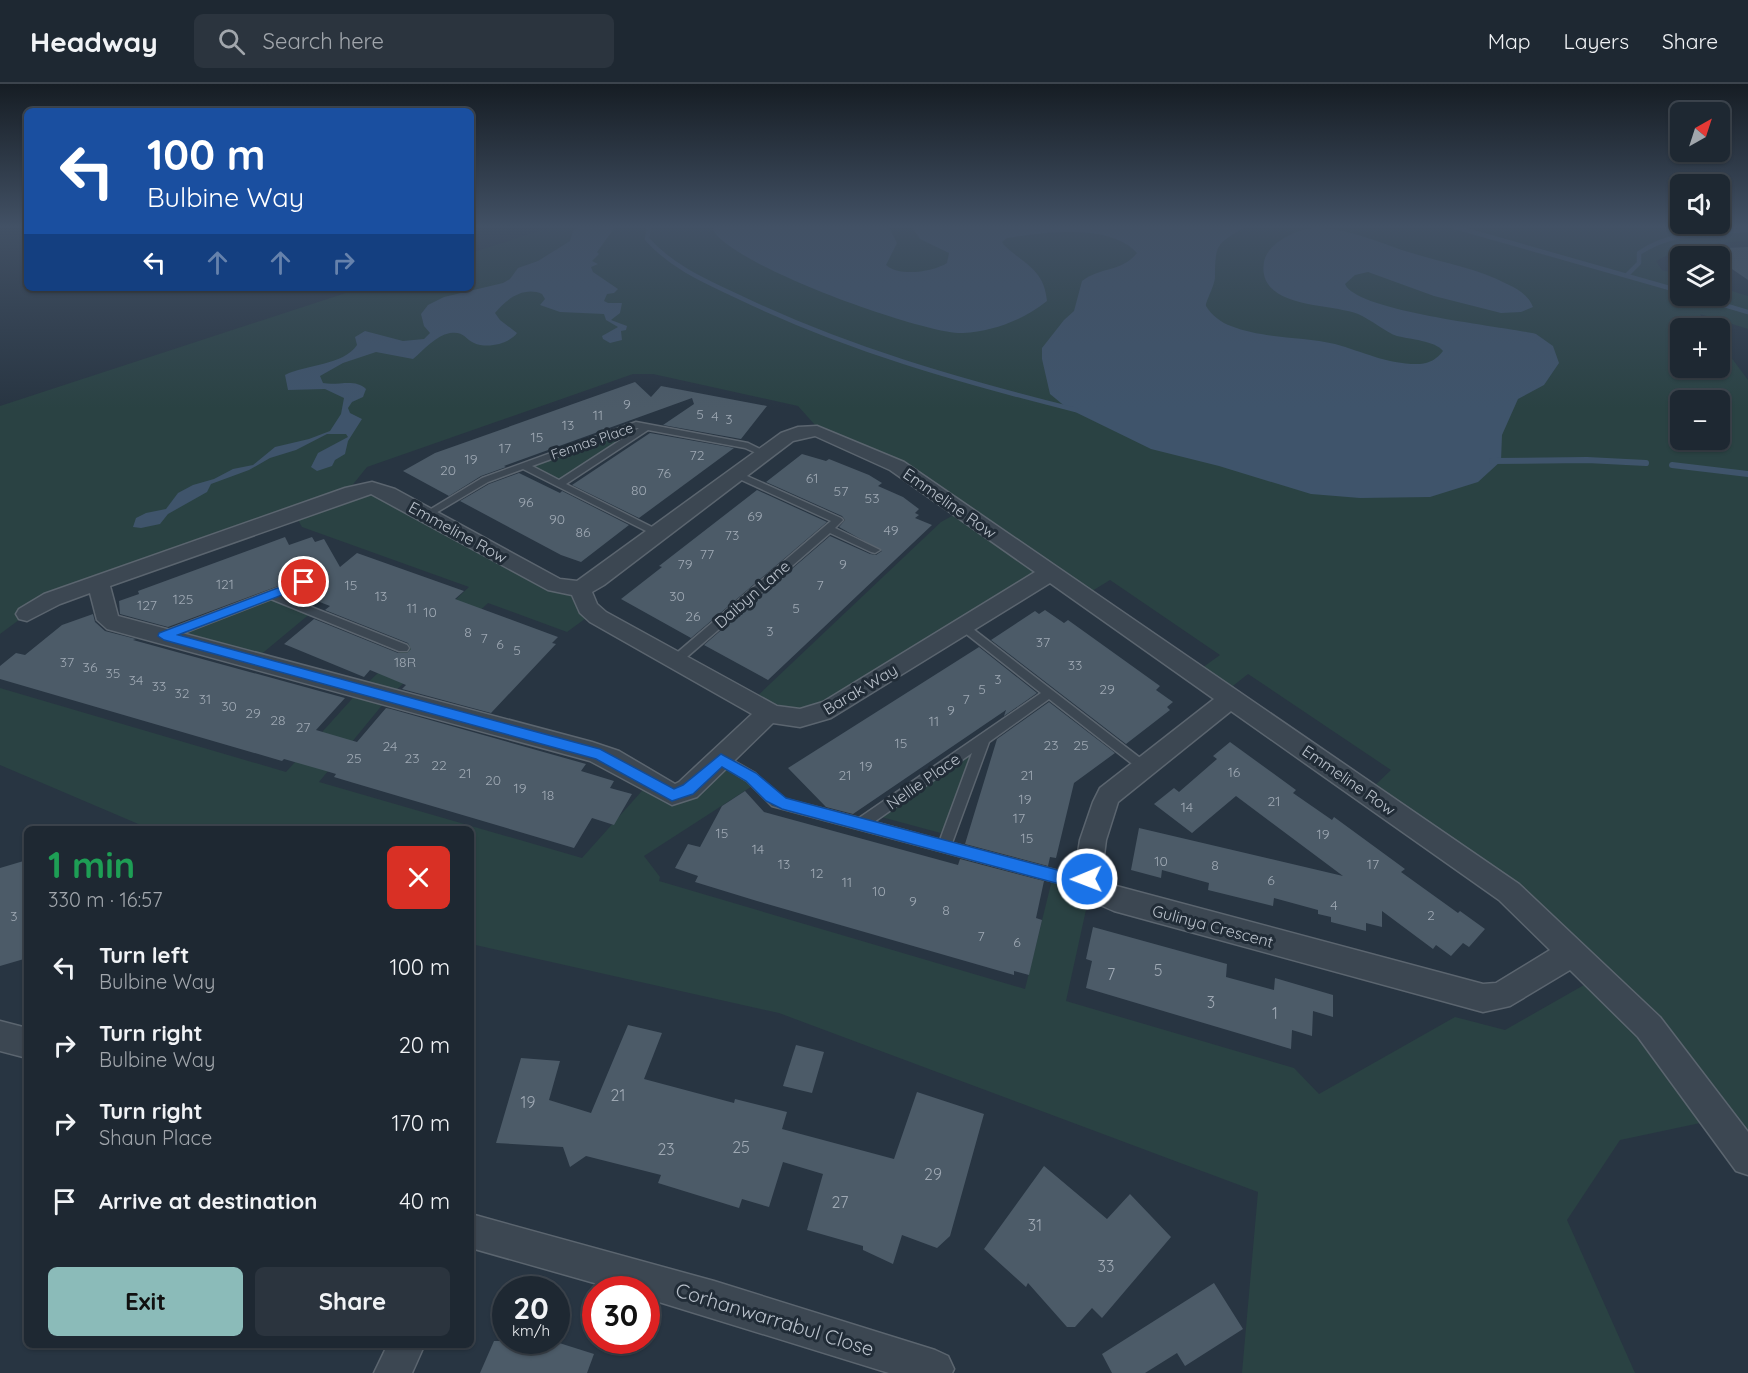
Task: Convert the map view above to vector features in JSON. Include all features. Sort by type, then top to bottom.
[{"type":"street","name":"Emmeline Row","points":[[27,614],[52,599],[98,582],[360,490],[378,489],[555,585],[580,589],[597,580],[792,434],[811,430],[886,459],[1509,892],[1649,1027],[1748,1159]]},
{"type":"street","name":"Barak Way","points":[[580,589],[588,608],[598,617],[769,712],[793,720],[821,714],[1050,573]]},
{"type":"street","points":[[98,582],[108,620],[115,624],[600,754],[672,795],[688,790],[769,712]]},
{"type":"street","points":[[1089,885],[1087,873],[1103,805],[1113,791],[1232,698]]},
{"type":"street","name":"Gulinya Crescent","points":[[1089,885],[1107,897],[1484,998],[1500,996],[1573,952]]},
{"type":"street","points":[[0,1036],[24,1042]]},
{"type":"street","name":"Corhanwarrabul Close","points":[[474,1232],[714,1299],[935,1369],[933,1373]]},
{"type":"street","points":[[393,1373],[404,1348]]},
{"type":"lane","name":"Fennas Place","points":[[426,515],[479,482],[633,425],[748,446],[765,454]]},
{"type":"lane","points":[[559,484],[648,426]]},
{"type":"lane","name":"Fennas Place","points":[[524,466],[658,534]]},
{"type":"lane","points":[[738,475],[838,520],[828,528],[875,550]]},
{"type":"lane","name":"Daibyn Lane","points":[[676,660],[828,528]]},
{"type":"lane","points":[[164,636],[304,582]]},
{"type":"lane","points":[[271,595],[403,648]]},
{"type":"lane","points":[[964,626],[1144,767]]},
{"type":"lane","name":"Nellie Place","points":[[861,824],[1050,693]]},
{"type":"lane","name":"Nellie Place","points":[[944,846],[984,738]]},
{"type":"lane","points":[[721,759],[751,777],[777,801],[1089,885]]},
{"type":"green space","points":[[474,287],[1670,287],[1670,306],[1730,306],[1730,290],[1748,296],[1748,329],[1730,323],[1730,318],[1713,318],[1700,314],[1703,318],[1670,318],[1670,378],[1730,378],[1730,356],[1748,380],[1748,1159],[1719,1119],[1620,1140],[1567,1220],[1635,1373],[1242,1373],[1258,1192],[779,1013],[474,945],[474,827],[582,858],[649,783],[672,795],[721,759],[757,783],[644,856],[660,877],[659,881],[1025,989],[1053,876],[1091,887],[1066,1001],[1294,1068],[1319,1094],[1455,1017],[1505,1030],[1598,977],[1367,793],[1391,770],[1248,674],[1224,693],[1195,673],[1220,655],[1110,580],[1084,596],[1050,573],[821,714],[751,702],[941,522],[961,511],[897,466],[823,434],[798,406],[653,374],[633,374],[367,467],[346,493],[372,488],[567,588],[593,613],[567,632],[488,603],[388,698],[319,782],[471,826],[143,826],[0,765],[0,688],[286,772],[360,690],[469,587],[302,527],[294,513],[27,614],[0,634],[0,406],[352,291],[474,291]]},
{"type":"green space","points":[[633,425],[648,426],[559,484],[524,466]]},
{"type":"green space","points":[[271,595],[312,612],[253,661],[164,636]]},
{"type":"green space","points":[[984,738],[948,835],[874,815]]},
{"type":"water","points":[[485,287],[615,287],[618,289],[614,293],[607,294],[604,301],[622,303],[620,313],[611,320],[627,326],[626,330],[621,331],[622,340],[610,343],[602,336],[618,327],[606,320],[604,314],[560,312],[540,305],[545,299],[542,294],[529,292],[516,295],[495,313],[500,320],[517,333],[503,343],[479,345],[461,334],[450,333],[435,340],[413,359],[376,352],[343,363],[320,376],[323,383],[352,383],[366,389],[363,397],[352,402],[348,408],[350,413],[362,419],[348,441],[345,454],[335,460],[332,466],[317,471],[311,467],[318,453],[348,437],[346,434],[327,434],[296,450],[270,458],[249,470],[211,484],[207,492],[168,514],[160,524],[141,528],[133,527],[136,518],[146,513],[166,509],[178,493],[193,485],[214,479],[233,469],[253,465],[275,447],[309,439],[330,431],[341,414],[344,398],[325,389],[288,390],[285,375],[343,357],[357,345],[355,337],[365,331],[403,341],[424,339],[430,333],[424,326],[421,314],[428,305],[444,297]]},
{"type":"water","points":[[811,287],[1044,287],[1047,301],[1028,314],[1008,323],[986,330],[963,333],[909,322]]},
{"type":"water","points":[[1080,287],[1212,287],[1206,306],[1220,321],[1243,330],[1335,344],[1409,364],[1430,362],[1443,351],[1435,345],[1397,336],[1358,314],[1298,302],[1283,296],[1271,287],[1348,287],[1355,294],[1402,310],[1536,334],[1553,346],[1559,363],[1544,385],[1518,399],[1502,435],[1501,461],[1478,482],[1430,497],[1360,498],[1311,494],[1219,466],[1151,449],[1067,408],[1050,394],[1042,359],[1042,348],[1074,311]]},
{"type":"water","points":[[1410,287],[1513,287],[1519,290],[1533,307],[1521,312],[1501,313],[1434,296]]},
{"type":"building","points":[[635,382],[651,397],[661,386],[767,406],[741,439],[663,425],[694,404],[692,398],[504,466],[506,467],[481,476],[449,496],[403,471],[435,453]]},
{"type":"building","points":[[650,433],[734,448],[639,518],[572,485]]},
{"type":"building","points":[[802,454],[826,461],[829,459],[869,475],[882,483],[878,486],[903,497],[919,509],[915,513],[919,515],[915,518],[932,525],[768,680],[704,645],[830,536],[870,554],[876,555],[882,551],[839,527],[845,520],[842,516],[766,482]]},
{"type":"building","points":[[519,473],[560,493],[562,491],[629,525],[581,562],[561,555],[460,501],[489,484]]},
{"type":"building","points":[[757,490],[827,522],[691,638],[621,599],[662,567],[659,566]]},
{"type":"building","points":[[285,537],[289,545],[312,537],[315,542],[324,539],[340,567],[357,553],[464,591],[455,599],[558,637],[552,643],[556,644],[491,713],[402,689],[406,685],[370,670],[364,677],[284,644],[314,619],[398,653],[407,653],[411,649],[408,643],[325,610],[330,606],[294,592],[310,585],[310,579],[305,576],[168,627],[120,614],[119,601],[139,594],[138,591]]},
{"type":"building","points":[[1045,610],[1064,623],[1068,620],[1160,686],[1156,690],[1173,702],[1167,707],[1170,710],[1126,744],[991,640],[1035,611],[1039,614]]},
{"type":"building","points":[[93,614],[95,622],[105,631],[345,698],[316,730],[357,742],[386,708],[391,709],[586,764],[581,771],[614,781],[610,788],[632,794],[614,825],[592,818],[574,848],[334,777],[336,774],[326,771],[284,759],[282,761],[0,679],[0,666],[16,653],[25,655],[62,625]]},
{"type":"building","points":[[979,647],[1037,693],[1004,716],[1006,710],[853,814],[826,807],[788,768]]},
{"type":"building","points":[[1049,702],[1115,753],[1074,783],[1056,858],[1050,857],[1048,866],[965,844],[997,739]]},
{"type":"building","points":[[1230,742],[1296,790],[1293,793],[1332,820],[1334,817],[1405,869],[1401,872],[1458,913],[1460,911],[1485,929],[1469,947],[1463,943],[1451,956],[1436,945],[1433,949],[1382,911],[1382,927],[1366,923],[1366,931],[1331,922],[1331,917],[1318,914],[1318,910],[1274,898],[1273,906],[1208,890],[1209,883],[1162,870],[1161,878],[1131,870],[1139,828],[1343,876],[1236,796],[1192,833],[1154,804],[1174,788],[1179,792],[1217,759],[1213,756]]},
{"type":"building","points":[[745,791],[764,812],[958,865],[960,859],[1044,881],[1036,918],[1042,920],[1029,975],[1014,971],[1014,975],[757,901],[695,882],[698,876],[675,868],[688,844],[700,847],[722,806]]},
{"type":"building","points":[[24,861],[24,959],[0,966],[0,868]]},
{"type":"building","points":[[1093,927],[1227,964],[1226,977],[1274,990],[1275,978],[1333,995],[1333,1017],[1313,1011],[1312,1036],[1292,1030],[1291,1049],[1086,988],[1092,961],[1086,959]]},
{"type":"building","points":[[628,1025],[662,1033],[644,1079],[734,1103],[735,1099],[787,1112],[782,1129],[894,1159],[917,1092],[984,1114],[950,1236],[937,1248],[902,1235],[893,1264],[863,1250],[863,1246],[807,1230],[823,1174],[783,1162],[769,1207],[742,1199],[739,1208],[658,1183],[661,1175],[586,1156],[570,1167],[563,1147],[496,1143],[521,1058],[560,1061],[549,1100],[591,1113]]},
{"type":"building","points":[[796,1045],[824,1052],[812,1093],[783,1086]]},
{"type":"building","points":[[1044,1166],[1107,1219],[1130,1194],[1171,1237],[1102,1318],[1092,1308],[1075,1327],[1067,1327],[1028,1283],[1026,1287],[984,1249]]},
{"type":"building","points":[[1214,1283],[1243,1329],[1185,1366],[1177,1353],[1145,1373],[1112,1373],[1102,1354]]},
{"type":"building","points":[[492,1346],[492,1354],[570,1354],[570,1346],[582,1350],[582,1354],[594,1354],[587,1373],[480,1373]]},
{"type":"waterway","points":[[719,287],[780,316],[863,348],[947,375],[1076,410]]},
{"type":"waterway","points":[[1728,306],[1748,312]]},
{"type":"waterway","points":[[1492,461],[1587,460],[1646,463]]},
{"type":"waterway","points":[[1672,465],[1748,474]]},
{"type":"route","points":[[304,582],[164,636],[600,754],[672,795],[688,790],[721,759],[751,777],[771,797],[782,803],[1089,885],[1087,879]]}]
